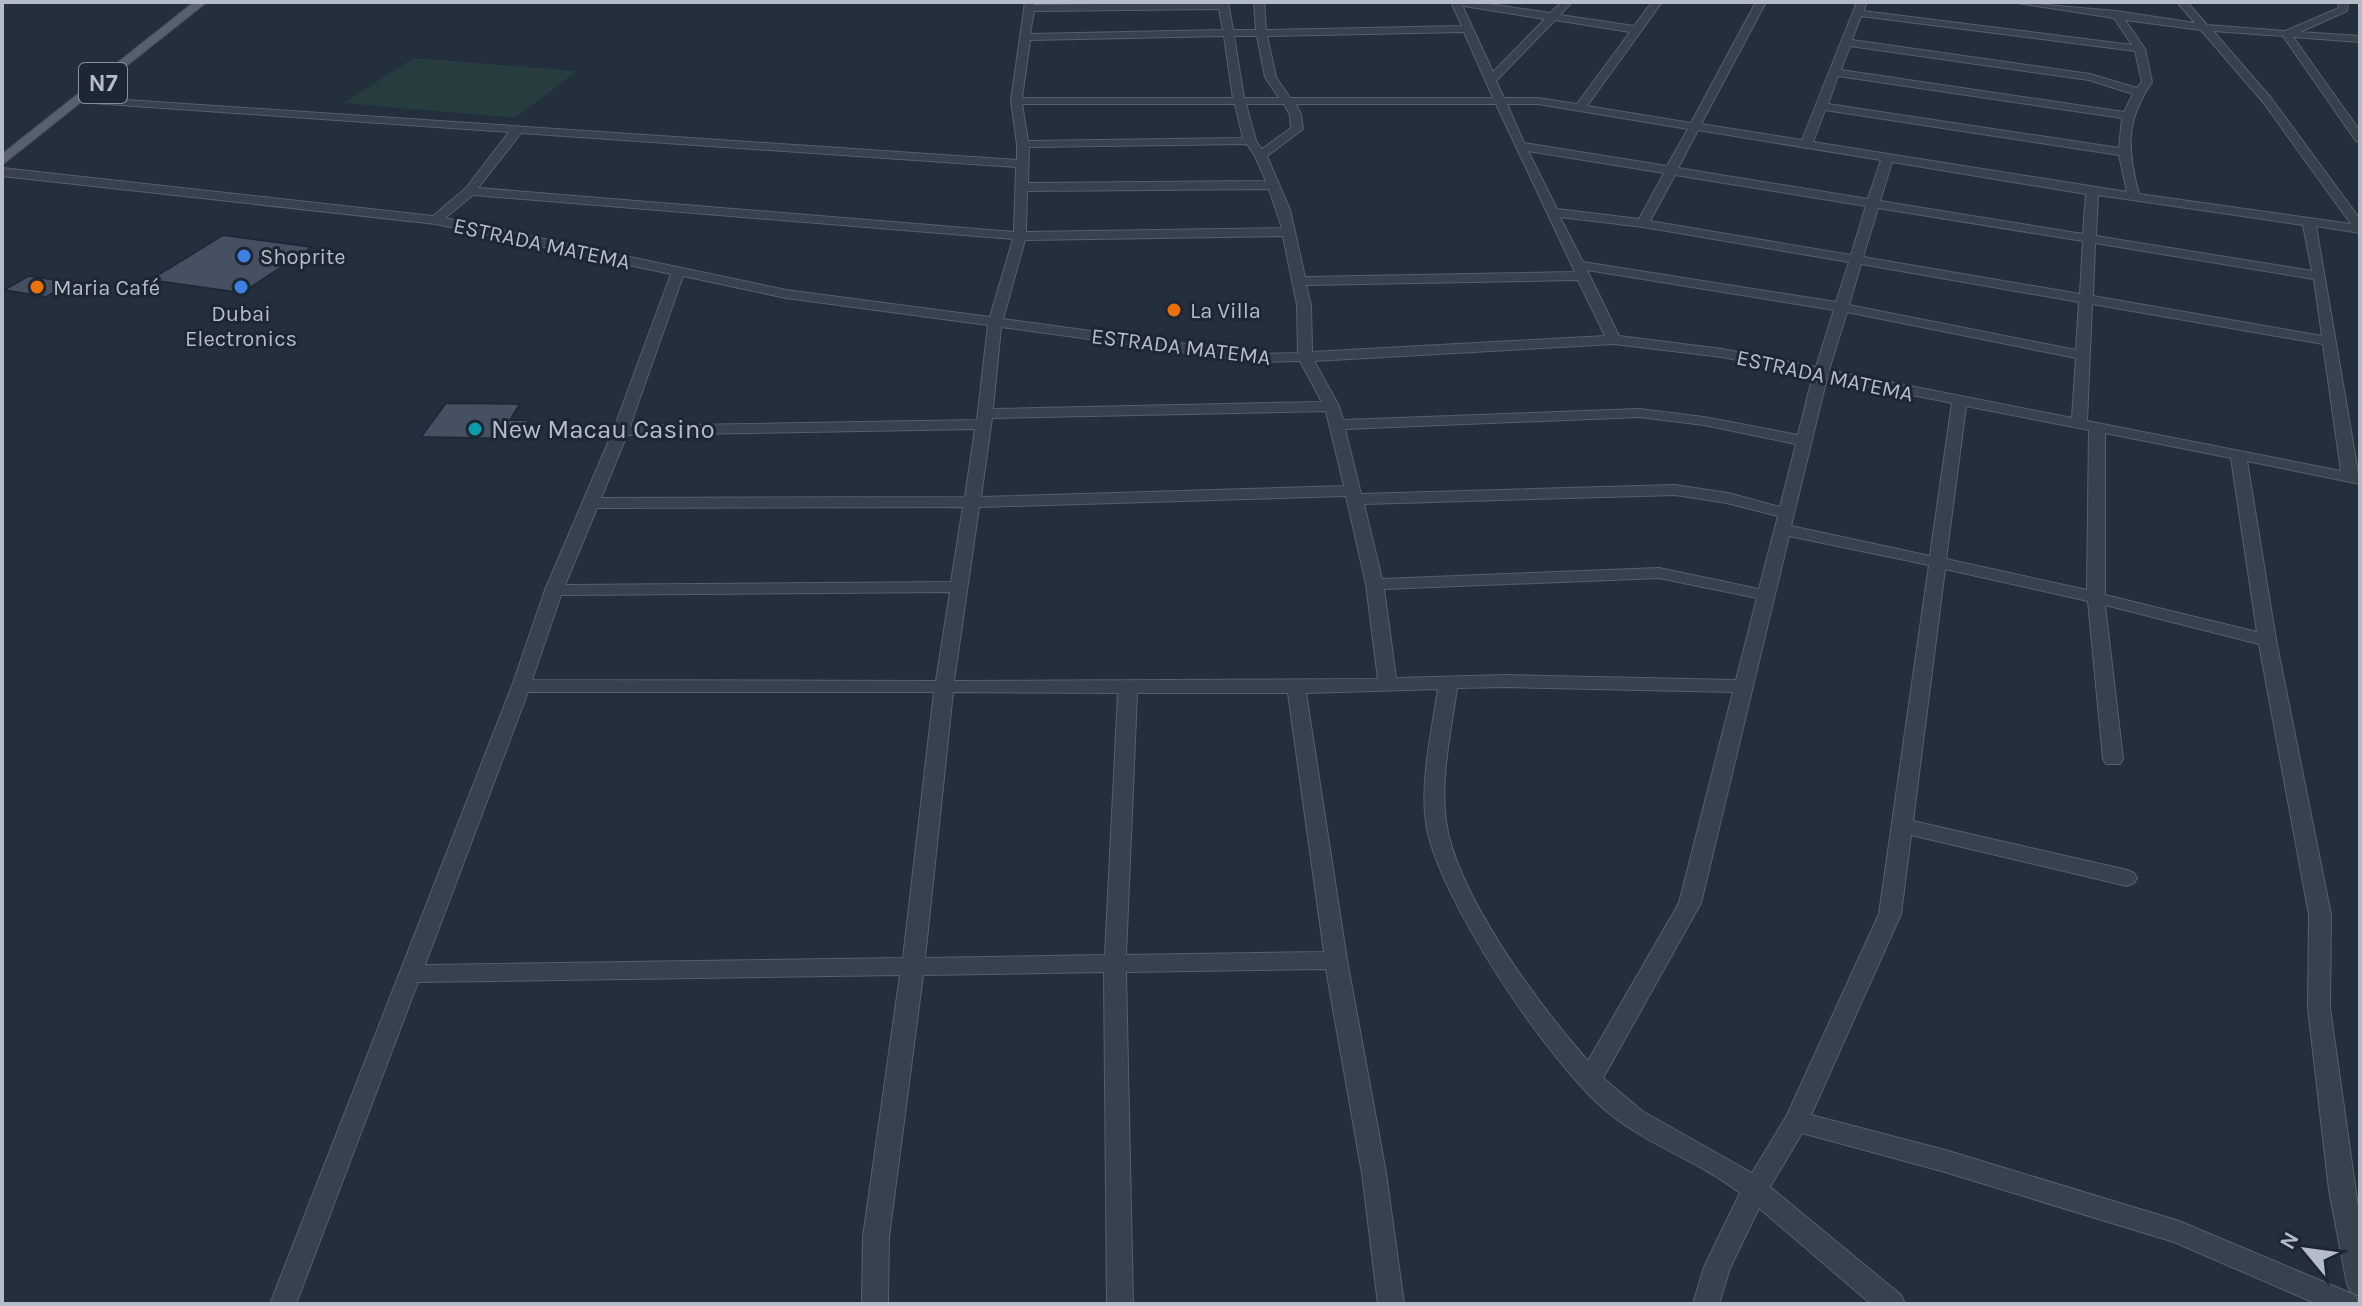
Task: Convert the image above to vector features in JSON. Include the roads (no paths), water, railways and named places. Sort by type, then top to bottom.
[{"type":"main road","name":"N7","points":[[2,161],[201,2]]},
{"type":"street","points":[[1259,2],[1262,33],[1274,85],[1292,101],[1297,116],[1297,129],[1261,155]]},
{"type":"street","points":[[1491,80],[1567,2]]},
{"type":"street","points":[[1581,106],[1657,2]]},
{"type":"street","points":[[1643,223],[1761,2]]},
{"type":"street","points":[[2016,2],[2208,28],[2360,39]]},
{"type":"street","points":[[2182,2],[2208,28],[2267,100],[2360,229]]},
{"type":"street","points":[[2286,34],[2344,9],[2343,2]]},
{"type":"street","points":[[875,1304],[876,1237],[913,964],[944,688],[984,419],[995,322],[1020,236],[1023,144],[1016,101],[1030,5],[1223,4],[1239,100],[1250,141],[1261,155],[1275,185],[1288,232],[1304,305],[1305,358],[1332,406],[1337,425],[1375,584],[1388,686]]},
{"type":"street","points":[[1614,340],[1520,146],[1468,29],[1461,4],[1638,30]]},
{"type":"street","points":[[1806,145],[1860,7],[2140,49]]},
{"type":"street","points":[[2116,14],[2132,33],[2140,49],[2147,82],[2138,92],[2128,116],[2122,152],[2134,197]]},
{"type":"street","points":[[2132,33],[2160,21]]},
{"type":"street","points":[[1024,37],[1468,29]]},
{"type":"street","points":[[2286,34],[2360,139]]},
{"type":"street","points":[[1846,42],[2090,77],[2138,92]]},
{"type":"street","points":[[1834,72],[2128,116]]},
{"type":"street","points":[[2090,77],[2146,73]]},
{"type":"street","points":[[1016,101],[1500,99],[1581,106],[2092,191],[2360,229]]},
{"type":"street","points":[[82,100],[1022,164]]},
{"type":"street","points":[[1820,106],[2122,152]]},
{"type":"street","points":[[436,220],[470,191],[518,129]]},
{"type":"street","points":[[1023,144],[1250,141]]},
{"type":"street","points":[[1520,146],[2320,276]]},
{"type":"street","points":[[1590,1080],[1690,903],[1803,441],[1887,158]]},
{"type":"street","name":"ESTRADA MATEMA","points":[[2,172],[436,220],[786,294],[1259,358],[1614,340],[1722,353],[2355,478]]},
{"type":"street","points":[[1021,187],[1275,185]]},
{"type":"street","points":[[470,191],[1020,236],[1288,232]]},
{"type":"street","points":[[2079,425],[2080,355],[2092,191]]},
{"type":"street","points":[[1553,212],[1643,223],[2328,341]]},
{"type":"street","points":[[2309,223],[2355,478]]},
{"type":"street","points":[[1299,281],[1581,270],[1841,307],[2080,355]]},
{"type":"street","points":[[283,1304],[521,686],[554,590],[621,431],[678,273]]},
{"type":"street","points":[[1706,1304],[1717,1267],[1755,1189],[1796,1121],[1890,914],[1959,402]]},
{"type":"street","points":[[621,431],[1332,406]]},
{"type":"street","points":[[1337,425],[1639,413],[1704,421],[1803,441]]},
{"type":"street","points":[[2097,428],[2096,599],[2113,759]]},
{"type":"street","points":[[2238,455],[2267,640],[2320,915],[2319,1008],[2341,1190],[2360,1284]]},
{"type":"street","points":[[591,503],[971,502],[1675,490],[1728,498],[1783,521],[1938,562],[2267,640]]},
{"type":"street","points":[[1375,584],[1659,573],[1765,595]]},
{"type":"street","points":[[554,590],[959,587]]},
{"type":"street","points":[[521,686],[1296,687],[1448,683],[1743,686]]},
{"type":"street","points":[[1448,683],[1436,823],[1458,887],[1491,947],[1590,1080],[1617,1105],[1755,1189],[1856,1279],[1892,1304]]},
{"type":"street","points":[[1120,1304],[1115,965],[1128,687]]},
{"type":"street","points":[[1296,687],[1336,960],[1374,1173],[1391,1304]]},
{"type":"street","points":[[1902,826],[2127,878]]},
{"type":"street","points":[[411,974],[913,964],[1115,965],[1336,960]]},
{"type":"street","points":[[1796,1121],[1945,1161],[2179,1232],[2346,1304]]},
{"type":"place","name":"Shoprite","points":[[244,256]]},
{"type":"place","name":"Maria Café","points":[[37,287]]},
{"type":"place","name":"Dubai Electronics","points":[[241,287]]},
{"type":"place","name":"La Villa","points":[[1174,310]]},
{"type":"place","name":"New Macau Casino","points":[[475,429]]}]
